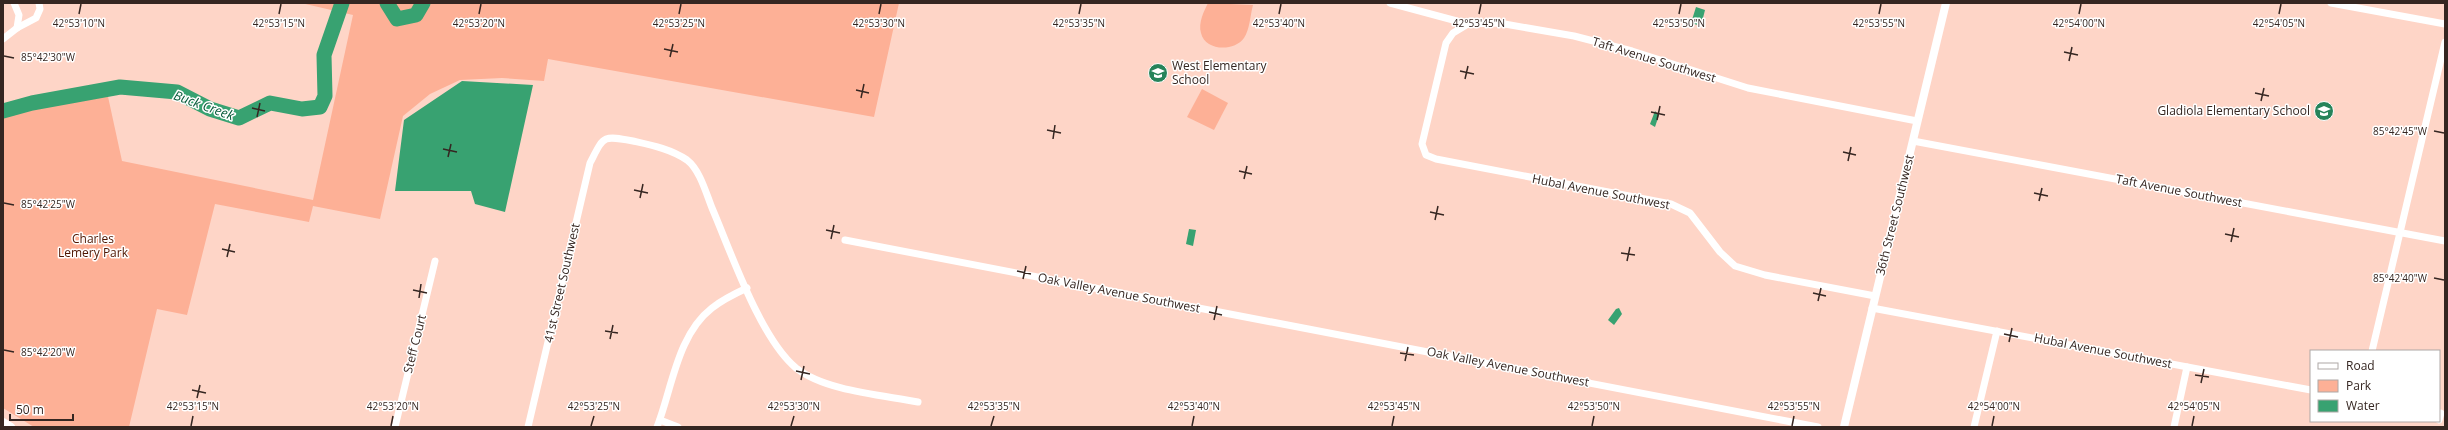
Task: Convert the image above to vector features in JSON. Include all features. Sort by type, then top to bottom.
[{"type":"street","points":[[14,3],[19,15],[17,28]]},
{"type":"street","points":[[3,39],[17,28],[36,18],[39,14],[40,3]]},
{"type":"street","name":"Taft Avenue Southwest","points":[[1390,3],[1468,24],[1499,23],[1554,32],[1624,49],[1748,88],[1917,121]]},
{"type":"street","name":"36th Street Southwest","points":[[1844,427],[1946,3]]},
{"type":"street","points":[[2331,3],[2445,24]]},
{"type":"street","name":"Hubal Avenue Southwest","points":[[1468,24],[1453,33],[1446,43],[1422,144],[1423,151],[1426,155],[1436,159],[1671,204],[1690,213],[1720,252],[1735,266],[1766,275],[1875,296]]},
{"type":"street","points":[[2372,350],[2445,42]]},
{"type":"street","name":"41st Street Southwest","points":[[528,427],[590,163],[601,141],[611,136],[657,146],[688,161],[700,180],[747,288]]},
{"type":"street","name":"Taft Avenue Southwest","points":[[1913,141],[2445,241]]},
{"type":"street","name":"Oak Valley Avenue Southwest","points":[[845,240],[1818,427]]},
{"type":"street","name":"Steff Court","points":[[395,427],[435,260]]},
{"type":"street","points":[[678,427],[658,424],[684,347],[696,325],[710,309],[747,288],[770,337],[797,368],[831,385],[918,402]]},
{"type":"street","name":"Hubal Avenue Southwest","points":[[1872,308],[2310,390]]},
{"type":"street","points":[[1974,427],[1997,331]]},
{"type":"street","points":[[2174,427],[2187,368]]},
{"type":"street","points":[[3,422],[11,427]]},
{"type":"green space","name":"Charles Lemery Park","points":[[301,3],[899,3],[874,117],[548,59],[544,81],[502,78],[460,80],[430,94],[403,116],[380,219],[313,206],[309,222],[215,204],[187,315],[157,309],[129,427],[34,427],[3,408],[3,115],[107,92],[122,161],[313,200],[353,15]]},
{"type":"green space","points":[[1208,3],[1253,5],[1248,31],[1239,43],[1234,46],[1220,48],[1208,43],[1204,39],[1201,33],[1200,25]]},
{"type":"green space","points":[[1202,89],[1228,103],[1214,130],[1187,117]]},
{"type":"water","points":[[1696,7],[1705,10],[1701,26],[1691,23]]},
{"type":"water","points":[[462,81],[533,85],[505,212],[475,204],[471,191],[395,191],[404,120]]},
{"type":"water","points":[[1655,111],[1659,115],[1655,127],[1650,124]]},
{"type":"water","points":[[1189,229],[1196,230],[1193,246],[1186,244]]},
{"type":"water","points":[[1619,308],[1622,314],[1614,325],[1608,320],[1616,309]]},
{"type":"waterway","name":"Buck Creek","points":[[3,111],[32,103],[120,87],[177,92],[210,109],[239,118],[270,103],[302,109],[320,107],[325,96],[324,55],[342,3]]},
{"type":"waterway","name":"Buck Creek","points":[[387,3],[397,19],[416,15],[423,3]]},
{"type":"place","name":"West Elementary School","points":[[1158,73]]},
{"type":"place","name":"Gladiola Elementary School","points":[[2324,111]]}]
